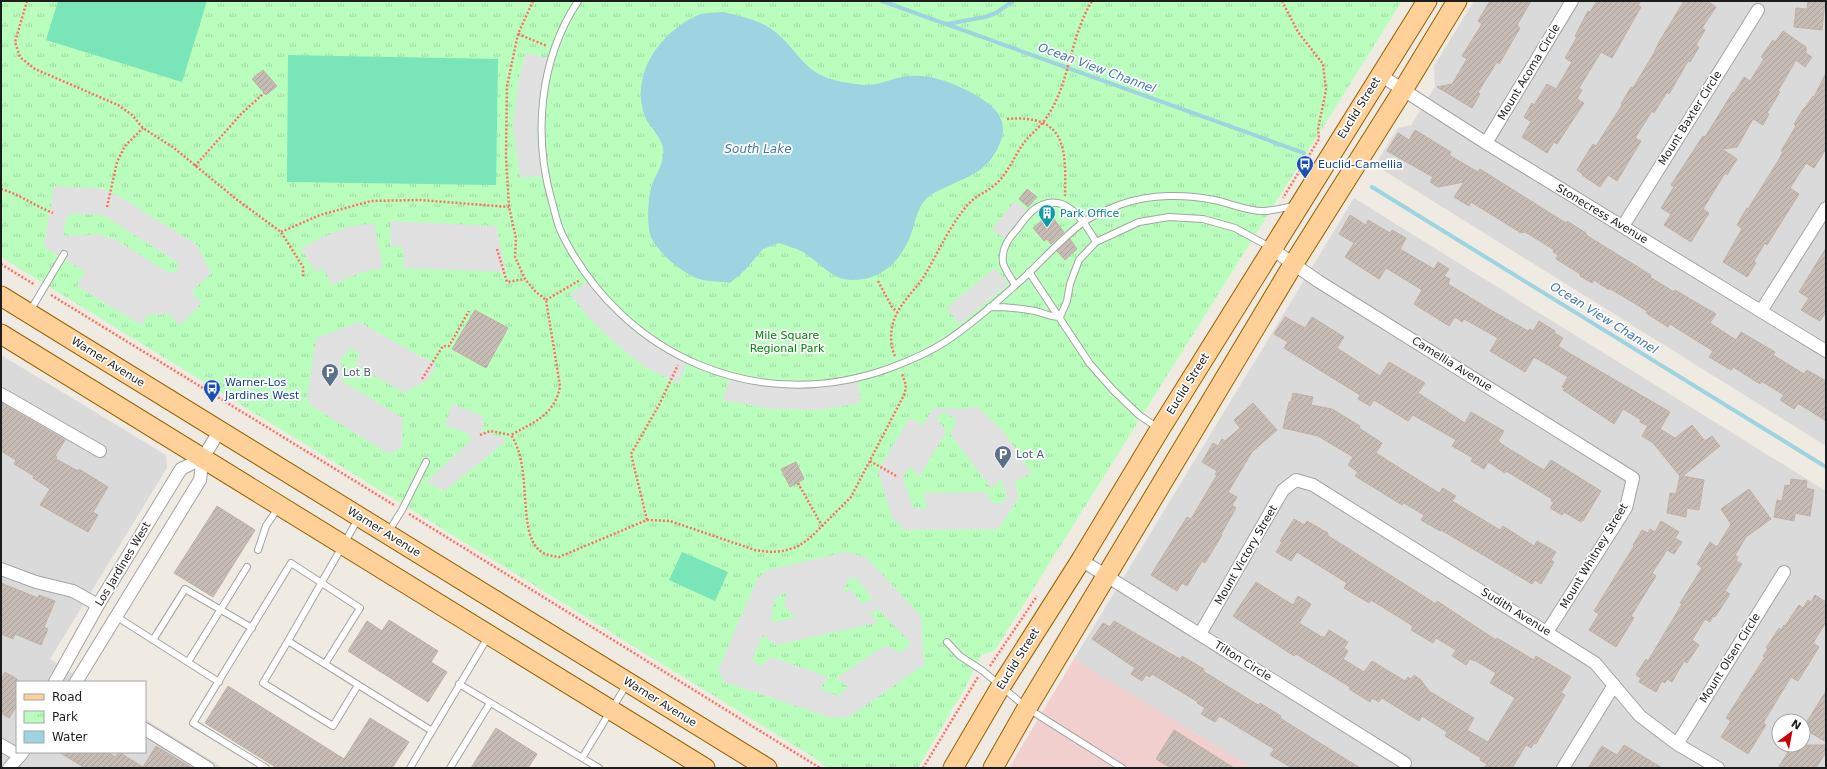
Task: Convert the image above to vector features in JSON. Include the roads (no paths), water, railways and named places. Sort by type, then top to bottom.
[{"type":"main road","name":"Euclid Street","points":[[952,768],[1000,686],[1081,560],[1160,429],[1426,1]]},
{"type":"main road","points":[[992,768],[1294,263],[1457,1]]},
{"type":"main road","name":"Warner Avenue","points":[[1,296],[388,533],[767,768]]},
{"type":"main road","points":[[1,334],[280,504],[705,768]]},
{"type":"street","name":"Mount Acoma Circle","points":[[1486,143],[1572,1]]},
{"type":"street","name":"Mount Baxter Circle","points":[[1623,226],[1758,10]]},
{"type":"street","name":"Stonecress Avenue","points":[[1380,75],[1486,143],[1826,351]]},
{"type":"street","points":[[1761,311],[1826,208]]},
{"type":"street","name":"Camellia Avenue","points":[[1272,249],[1318,281],[1633,478]]},
{"type":"street","points":[[1,394],[100,451]]},
{"type":"street","name":"Los Jardines West","points":[[77,681],[200,480],[203,458],[220,430]]},
{"type":"street","name":"Los Jardines West","points":[[57,679],[98,605],[181,469],[203,458]]},
{"type":"street","name":"Mount Whitney Street","points":[[1548,632],[1626,508],[1633,478]]},
{"type":"street","name":"Sudith Avenue","points":[[1296,480],[1314,485],[1595,663],[1640,716],[1677,744],[1718,768]]},
{"type":"street","name":"Mount Victory Street","points":[[1200,634],[1283,490],[1296,480]]},
{"type":"street","name":"Tilton Circle","points":[[1081,560],[1405,762]]},
{"type":"street","points":[[1,569],[36,582],[73,591],[98,605]]},
{"type":"street","name":"Mount Olsen Circle","points":[[1677,744],[1784,572]]},
{"type":"street","points":[[1563,768],[1614,685]]},
{"type":"street","points":[[146,730],[208,768]]},
{"type":"street","points":[[1,745],[16,751]]},
{"type":"street","points":[[9,768],[21,753]]},
{"type":"lane","points":[[578,1],[568,16],[554,49],[546,81],[542,110],[541,140],[545,177],[560,230],[586,276],[611,305],[638,330],[670,352],[729,376],[768,383],[825,384],[858,378],[899,365],[918,357],[945,342],[990,307],[1084,222],[1124,204],[1154,197],[1182,195],[1262,211],[1299,205]]},
{"type":"lane","points":[[1015,285],[1003,264],[1003,252],[1006,242],[1031,212],[1043,205],[1053,203],[1063,204],[1077,214],[1084,222],[1096,242]]},
{"type":"lane","points":[[1060,317],[1067,301],[1070,284],[1079,260],[1096,242],[1139,222],[1169,217],[1203,219],[1235,228],[1272,249]]},
{"type":"lane","points":[[28,313],[64,254]]},
{"type":"lane","points":[[1029,272],[1090,364],[1114,391],[1140,415],[1160,429]]},
{"type":"lane","points":[[990,307],[1016,308],[1037,312],[1051,317],[1060,317]]},
{"type":"lane","points":[[388,533],[402,510],[426,462]]},
{"type":"lane","points":[[258,550],[266,526],[280,504]]},
{"type":"lane","points":[[358,685],[334,726],[263,683],[360,516]]},
{"type":"lane","points":[[266,768],[193,723],[291,563],[360,608],[325,664]]},
{"type":"lane","points":[[188,662],[247,567]]},
{"type":"lane","points":[[153,640],[185,589],[252,628]]},
{"type":"lane","points":[[117,616],[219,682]]},
{"type":"lane","points":[[410,768],[459,684],[490,635]]},
{"type":"lane","points":[[288,641],[432,731]]},
{"type":"lane","points":[[947,642],[960,656],[983,671],[1027,708],[1122,768]]},
{"type":"lane","points":[[582,758],[628,682]]},
{"type":"lane","points":[[459,684],[599,768]]},
{"type":"lane","points":[[450,768],[490,703]]},
{"type":"water","name":"South Lake","points":[[723,12],[750,19],[768,27],[782,38],[809,67],[826,77],[838,81],[870,85],[903,77],[924,76],[949,82],[964,89],[980,98],[997,111],[1003,125],[1000,143],[990,161],[983,167],[969,177],[931,194],[924,201],[919,209],[911,234],[904,249],[895,262],[883,272],[868,278],[856,280],[839,278],[803,252],[779,243],[763,249],[745,270],[730,283],[698,279],[676,266],[665,256],[656,245],[650,234],[648,207],[650,193],[663,159],[663,148],[660,139],[648,123],[644,114],[641,99],[642,84],[645,69],[652,56],[660,44],[671,33],[683,23],[699,15]]},
{"type":"waterway","name":"Ocean View Channel","points":[[882,1],[1304,153]]},
{"type":"waterway","points":[[947,24],[985,17],[996,13],[1013,1]]},
{"type":"waterway","name":"Ocean View Channel","points":[[1372,187],[1826,467]]},
{"type":"place","name":"Euclid-Camellia","points":[[1305,179]]},
{"type":"place","name":"Park Office","points":[[1047,228]]},
{"type":"place","name":"Lot B","points":[[330,387]]},
{"type":"place","name":"Warner-Los Jardines West","points":[[212,403]]},
{"type":"place","name":"Lot A","points":[[1003,469]]},
{"type":"park label","name":"Mile Square Regional Park","points":[[787,341]]}]
